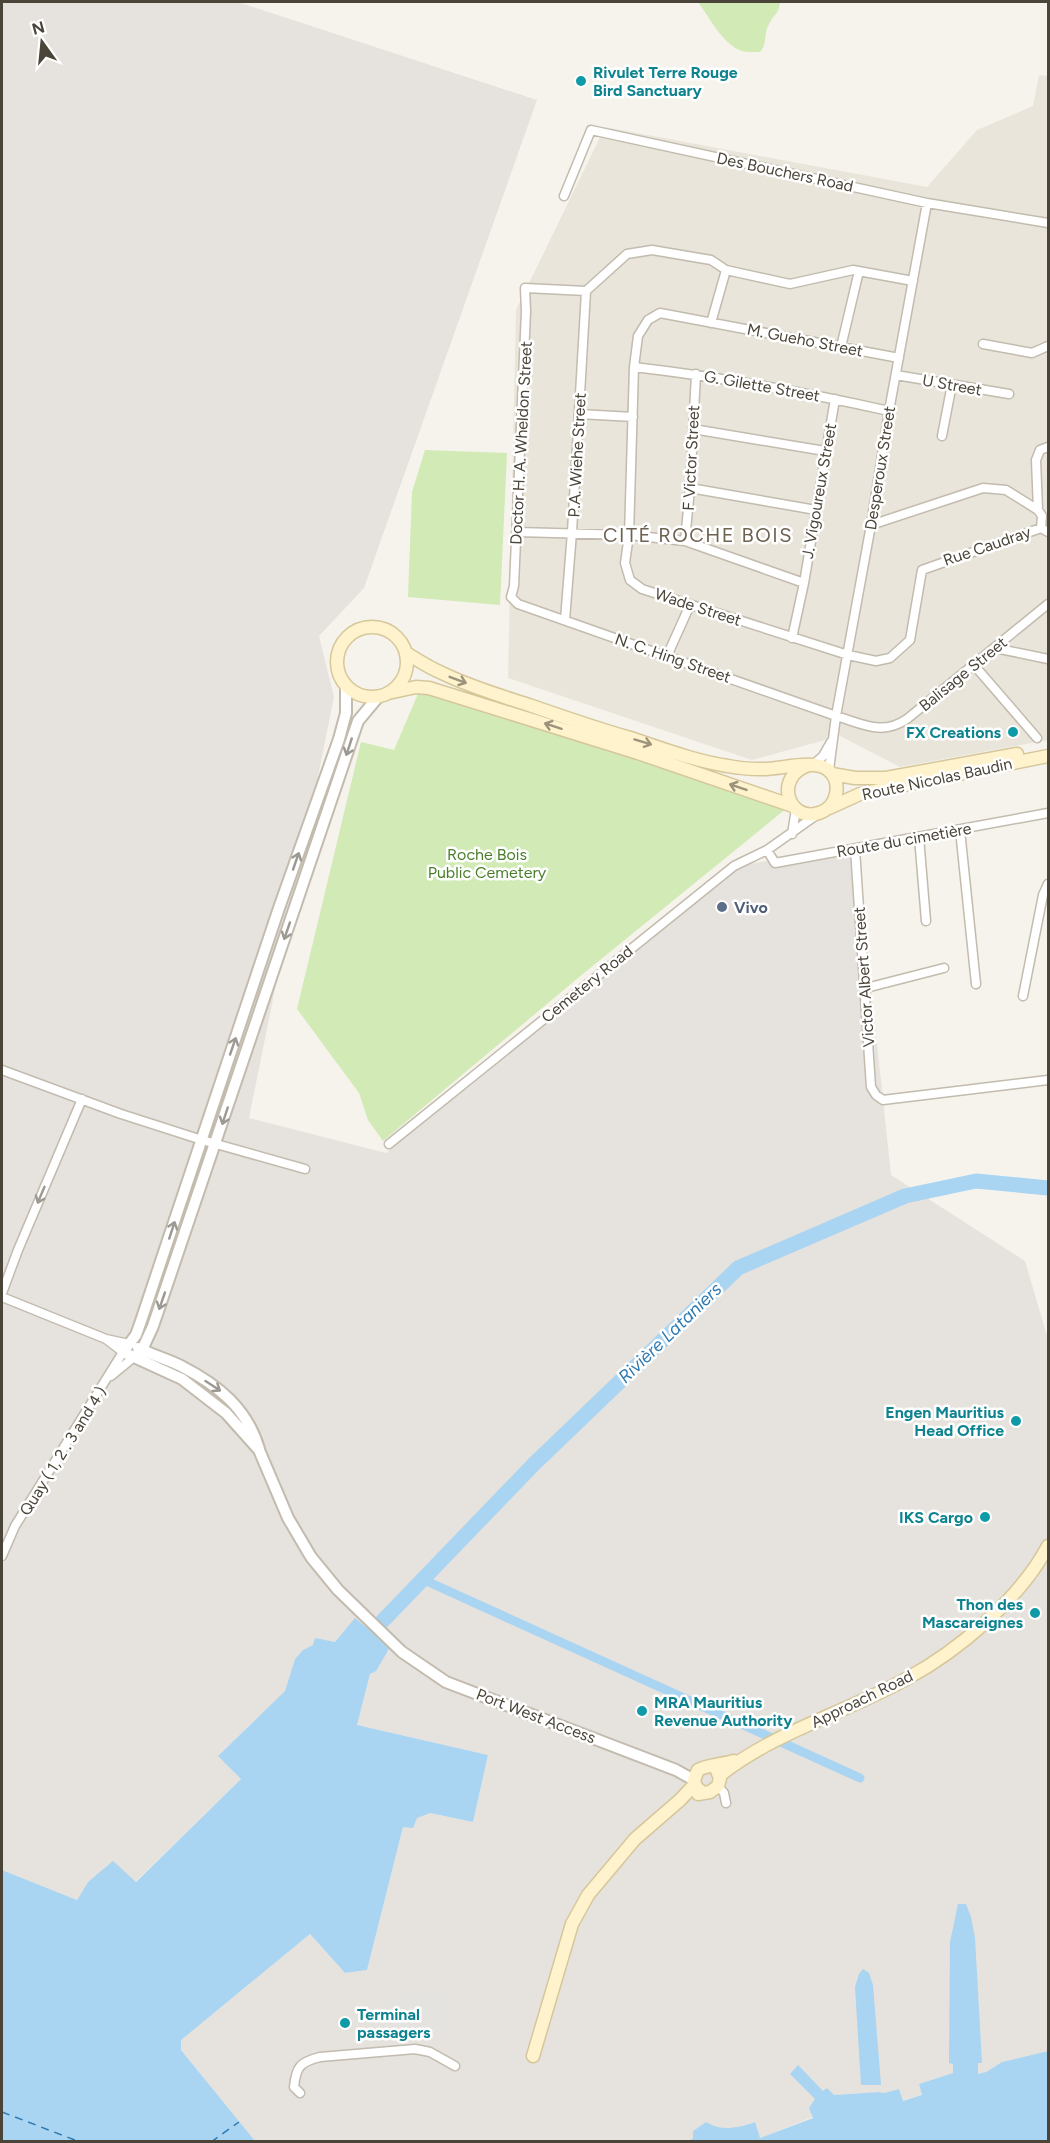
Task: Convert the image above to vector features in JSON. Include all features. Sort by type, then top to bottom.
[{"type":"main road","points":[[383,695],[398,686],[404,677],[407,666],[403,644],[385,629],[367,627],[350,633],[342,642],[337,660],[340,677],[355,693],[366,697],[383,695],[416,687],[439,690],[604,742],[795,807],[804,813],[824,811],[837,794],[837,786],[830,772],[811,765],[758,770],[698,760],[442,674],[406,653]]},
{"type":"main road","name":"Route Nicolas Baudin","points":[[830,772],[855,778],[886,778],[1048,748]]},
{"type":"main road","name":"Route Nicolas Baudin","points":[[824,811],[860,794],[1048,756]]},
{"type":"main road","points":[[795,807],[788,794],[787,786],[790,778],[801,767],[811,765]]},
{"type":"main road","name":"Approach Road","points":[[716,1776],[739,1760],[787,1735],[907,1679],[943,1655],[985,1624],[1010,1599],[1039,1562],[1048,1546]]},
{"type":"main road","points":[[533,2056],[546,2020],[572,1924],[588,1894],[635,1839],[680,1800],[697,1781],[705,1767],[716,1776],[713,1791],[697,1781]]},
{"type":"street","name":"Des Bouchers Road","points":[[564,196],[591,130],[927,203],[1048,224]]},
{"type":"street","name":"Desperoux Street","points":[[830,772],[836,716],[927,203]]},
{"type":"street","points":[[586,291],[627,254],[652,250],[711,260],[726,270],[790,284],[853,270],[913,281]]},
{"type":"street","points":[[711,322],[726,270]]},
{"type":"street","points":[[841,347],[859,271]]},
{"type":"street","name":"Doctor H. A. Wheldon Street","points":[[511,597],[514,586],[517,532],[525,288],[586,291]]},
{"type":"street","name":"P.A. Wiehe Street","points":[[565,620],[586,291]]},
{"type":"street","name":"M. Gueho Street","points":[[648,320],[660,314],[899,358]]},
{"type":"street","name":"Wade Street","points":[[648,320],[638,336],[634,367],[625,563],[630,580],[642,589],[848,655]]},
{"type":"street","points":[[983,344],[1032,353],[1048,346]]},
{"type":"street","name":"G. Gilette Street","points":[[634,367],[696,374],[889,411]]},
{"type":"street","name":"F Victor Street","points":[[685,541],[696,374]]},
{"type":"street","name":"U Street","points":[[896,375],[1009,394]]},
{"type":"street","points":[[942,436],[952,384]]},
{"type":"street","name":"J. Vigoureux Street","points":[[792,638],[804,583],[835,399]]},
{"type":"street","points":[[579,414],[633,417]]},
{"type":"street","points":[[693,429],[825,451]]},
{"type":"street","points":[[1038,510],[1036,460],[1040,450],[1048,447]]},
{"type":"street","points":[[690,488],[816,510]]},
{"type":"street","points":[[871,525],[983,488],[1006,490],[1038,510],[1045,530]]},
{"type":"street","name":"Rue Caudray","points":[[848,655],[876,661],[890,658],[910,640],[922,570],[1045,530]]},
{"type":"street","points":[[517,532],[572,532],[685,541],[804,583]]},
{"type":"street","name":"N. C. Hing Street","points":[[511,597],[518,604],[836,716]]},
{"type":"street","name":"Balisage Street","points":[[836,716],[879,729],[895,727],[1048,604]]},
{"type":"street","points":[[667,656],[690,605]]},
{"type":"street","points":[[995,648],[1048,659]]},
{"type":"street","points":[[974,665],[1037,738]]},
{"type":"street","points":[[82,1100],[18,1250],[2,1295],[126,1348],[136,1335],[141,1321],[339,739],[346,713],[346,686]]},
{"type":"street","points":[[108,1378],[138,1354],[153,1326],[358,721],[383,695]]},
{"type":"street","points":[[811,765],[823,756],[834,734]]},
{"type":"street","points":[[792,834],[795,807]]},
{"type":"street","name":"Cemetery Road","points":[[389,1144],[734,866],[767,850],[824,811]]},
{"type":"street","name":"Route du cimetière","points":[[767,850],[775,863],[1048,813]]},
{"type":"street","points":[[960,830],[976,984]]},
{"type":"street","points":[[919,837],[926,921]]},
{"type":"street","name":"Victor Albert Street","points":[[855,849],[872,1087],[876,1095],[883,1100],[1048,1080]]},
{"type":"street","points":[[1023,996],[1042,895],[1048,884]]},
{"type":"street","points":[[866,988],[944,968]]},
{"type":"street","points":[[2,1070],[215,1145],[305,1169]]},
{"type":"street","name":"Port West Access","points":[[126,1348],[138,1354],[181,1366],[235,1404],[253,1429],[259,1450],[284,1508],[311,1557],[346,1598],[402,1652],[446,1682],[676,1770],[697,1781]]},
{"type":"street","name":"Quay ( 1, 2 . 3 and 4 )","points":[[2,1556],[15,1526],[126,1348]]},
{"type":"street","points":[[716,1776],[726,1803]]},
{"type":"street","points":[[300,2093],[294,2088],[295,2073],[308,2060],[320,2057],[415,2049],[430,2052],[455,2066]]},
{"type":"shaded area","points":[[2,2],[238,2],[537,100],[364,588],[319,636],[334,697],[249,1118],[386,1153],[729,867],[856,847],[891,1175],[1025,1261],[1048,1339],[1048,2051],[1002,2062],[986,2072],[953,2073],[919,2084],[922,2095],[902,2101],[899,2089],[884,2093],[834,2095],[815,2100],[813,2117],[760,2138],[754,2122],[735,2128],[716,2128],[706,2122],[693,2131],[693,2138],[689,2142],[255,2141],[181,2050],[180,2040],[310,1934],[345,1973],[367,1970],[403,1827],[424,1813],[473,1822],[488,1755],[357,1725],[370,1674],[389,1650],[372,1632],[355,1619],[335,1642],[313,1645],[303,1650],[295,1659],[285,1691],[219,1755],[241,1779],[135,1882],[95,1876],[88,1882],[77,1900],[2,1870]]},
{"type":"shaded area","points":[[1039,75],[1048,76],[1048,740],[900,767],[840,736],[752,760],[508,678],[516,310],[605,127],[927,187],[977,130],[1033,106]]},
{"type":"shaded area","points":[[448,1987],[454,2034],[394,2041],[389,1995]]},
{"type":"green space","points":[[698,2],[780,2],[767,28],[762,49],[760,52],[751,52],[737,49],[725,40]]},
{"type":"green space","points":[[425,450],[507,453],[500,605],[408,597],[412,492]]},
{"type":"green space","name":"Roche Bois Public Cemetery","points":[[420,689],[483,705],[787,808],[383,1141],[368,1120],[359,1093],[297,1009],[361,742],[394,750]]},
{"type":"water","points":[[355,1618],[389,1649],[376,1671],[370,1674],[357,1725],[488,1755],[473,1822],[430,1813],[417,1818],[413,1828],[403,1827],[367,1970],[345,1973],[310,1934],[181,2040],[181,2050],[255,2141],[2,2141],[2,1870],[77,1900],[88,1882],[113,1861],[136,1882],[241,1779],[218,1756],[285,1691],[295,1659],[303,1650],[313,1645],[315,1638],[335,1642]]},
{"type":"water","points":[[958,1904],[966,1904],[975,1938],[982,2063],[978,2063],[978,2074],[1002,2062],[1048,2051],[1048,2141],[689,2141],[693,2138],[693,2131],[706,2122],[718,2127],[730,2128],[755,2122],[760,2138],[813,2118],[809,2108],[815,2099],[790,2074],[798,2065],[823,2091],[827,2088],[834,2095],[884,2093],[899,2089],[903,2101],[922,2095],[919,2084],[953,2073],[953,2064],[949,2063],[950,1942]]},
{"type":"water","points":[[863,1969],[869,1973],[873,1985],[881,2085],[861,2085],[855,1987]]},
{"type":"waterway","name":"Rivière Lataniers","points":[[372,1632],[534,1464],[738,1268],[905,1196],[976,1181],[1048,1188]]},
{"type":"waterway","points":[[422,1579],[860,1778]]},
{"type":"ferry route","points":[[2,2112],[80,2142]]},
{"type":"ferry route","points":[[211,2142],[239,2122]]},
{"type":"place","name":"Rivulet Terre Rouge Bird Sanctuary","points":[[581,81]]},
{"type":"place","name":"FX Creations","points":[[1013,732]]},
{"type":"place","name":"Vivo","points":[[722,907]]},
{"type":"place","name":"Engen Mauritius Head Office","points":[[1016,1421]]},
{"type":"place","name":"IKS Cargo","points":[[985,1517]]},
{"type":"place","name":"Thon des Mascareignes","points":[[1035,1613]]},
{"type":"place","name":"MRA Mauritius Revenue Authority","points":[[642,1711]]},
{"type":"place","name":"Terminal passagers","points":[[345,2023]]},
{"type":"district","name":"CITÉ ROCHE BOIS","points":[[698,535]]}]
